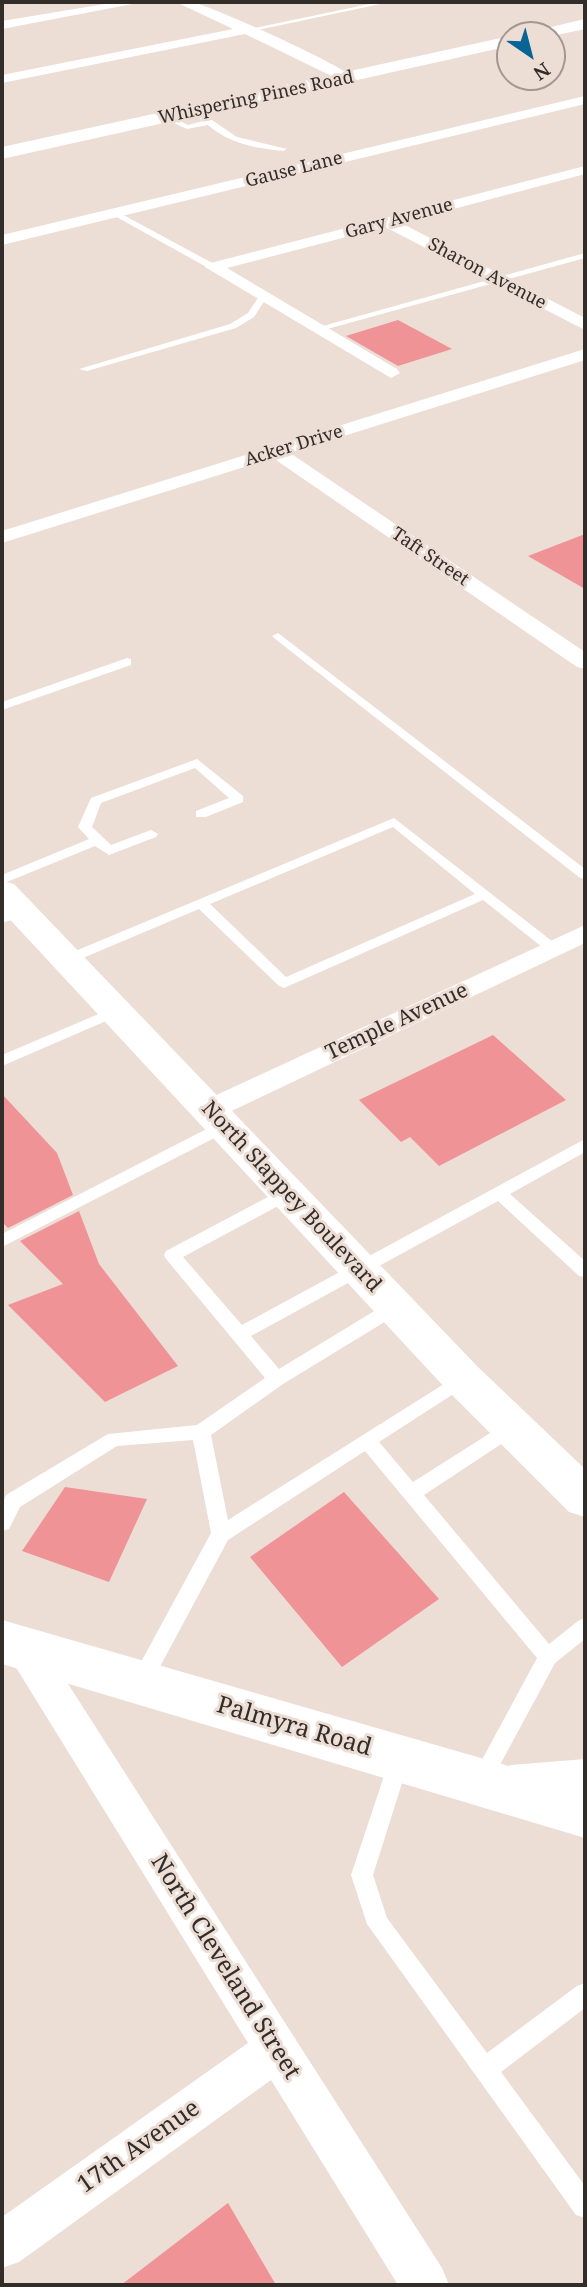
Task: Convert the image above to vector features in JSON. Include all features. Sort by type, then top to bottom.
[{"type":"street","points":[[2,25],[137,2]]},
{"type":"street","points":[[182,2],[325,65],[346,78]]},
{"type":"street","points":[[566,28],[585,24]]},
{"type":"street","points":[[2,79],[248,30]]},
{"type":"street","name":"Whispering Pines Road","points":[[2,153],[168,117],[189,119],[346,78],[496,44]]},
{"type":"street","name":"Gause Lane","points":[[2,240],[585,100]]},
{"type":"street","name":"Gary Avenue","points":[[213,267],[585,170]]},
{"type":"street","name":"Sharon Avenue","points":[[388,222],[585,325]]},
{"type":"street","points":[[213,267],[391,373]]},
{"type":"street","name":"Acker Drive","points":[[2,537],[585,354]]},
{"type":"street","name":"Taft Street","points":[[275,452],[585,662]]},
{"type":"street","name":"North Slappey Boulevard","points":[[7,901],[463,1379],[585,1498]]},
{"type":"street","name":"Temple Avenue","points":[[216,1118],[585,933]]},
{"type":"street","name":"Palmyra Road","points":[[14,1646],[585,1813]]},
{"type":"street","name":"North Cleveland Street","points":[[14,1646],[277,2049],[425,2285]]},
{"type":"street","points":[[496,1786],[585,1784]]},
{"type":"street","name":"17th Avenue","points":[[2,2245],[277,2049]]},
{"type":"lane","points":[[248,30],[387,2]]},
{"type":"lane","points":[[189,119],[210,122],[219,131],[240,142],[283,149]]},
{"type":"lane","points":[[189,119],[210,122]]},
{"type":"lane","points":[[189,119],[200,134]]},
{"type":"lane","points":[[116,213],[213,267]]},
{"type":"lane","points":[[317,329],[585,255]]},
{"type":"lane","points":[[84,369],[233,326],[251,315],[263,297]]},
{"type":"lane","points":[[278,636],[585,875]]},
{"type":"lane","points":[[2,706],[127,662]]},
{"type":"lane","points":[[151,834],[109,850],[85,827],[96,801],[197,763],[238,799],[201,814]]},
{"type":"lane","points":[[66,960],[394,822],[552,948]]},
{"type":"lane","points":[[7,901],[97,840]]},
{"type":"lane","points":[[201,903],[284,983],[486,894]]},
{"type":"lane","points":[[2,1061],[115,1012]]},
{"type":"lane","points":[[2,1241],[216,1118]]},
{"type":"lane","points":[[239,1335],[585,1145]]},
{"type":"lane","points":[[499,1193],[585,1271]]},
{"type":"lane","points":[[277,1379],[172,1255],[288,1194]]},
{"type":"lane","points":[[2,1523],[13,1501],[114,1439],[201,1432],[277,1379],[395,1307]]},
{"type":"lane","points":[[141,1683],[221,1534],[463,1379]]},
{"type":"lane","points":[[411,1493],[512,1428]]},
{"type":"lane","points":[[201,1432],[221,1534]]},
{"type":"lane","points":[[366,1440],[548,1657]]},
{"type":"lane","points":[[496,1786],[548,1657],[585,1627]]},
{"type":"lane","points":[[400,1758],[362,1875],[378,1924],[585,2206]]},
{"type":"lane","points":[[485,2069],[585,1994]]},
{"type":"building","points":[[398,320],[452,349],[398,366],[346,336]]},
{"type":"building","points":[[585,534],[585,589],[528,556]]},
{"type":"building","points":[[493,1035],[566,1100],[439,1166],[410,1137],[401,1142],[359,1100]]},
{"type":"building","points":[[2,1094],[57,1153],[73,1195],[8,1228],[2,1222]]},
{"type":"building","points":[[79,1211],[99,1264],[178,1366],[105,1402],[8,1305],[63,1284],[20,1241]]},
{"type":"building","points":[[65,1487],[147,1499],[109,1582],[22,1551]]},
{"type":"building","points":[[344,1492],[439,1599],[342,1667],[250,1557]]},
{"type":"building","points":[[228,2203],[276,2285],[121,2285]]}]
